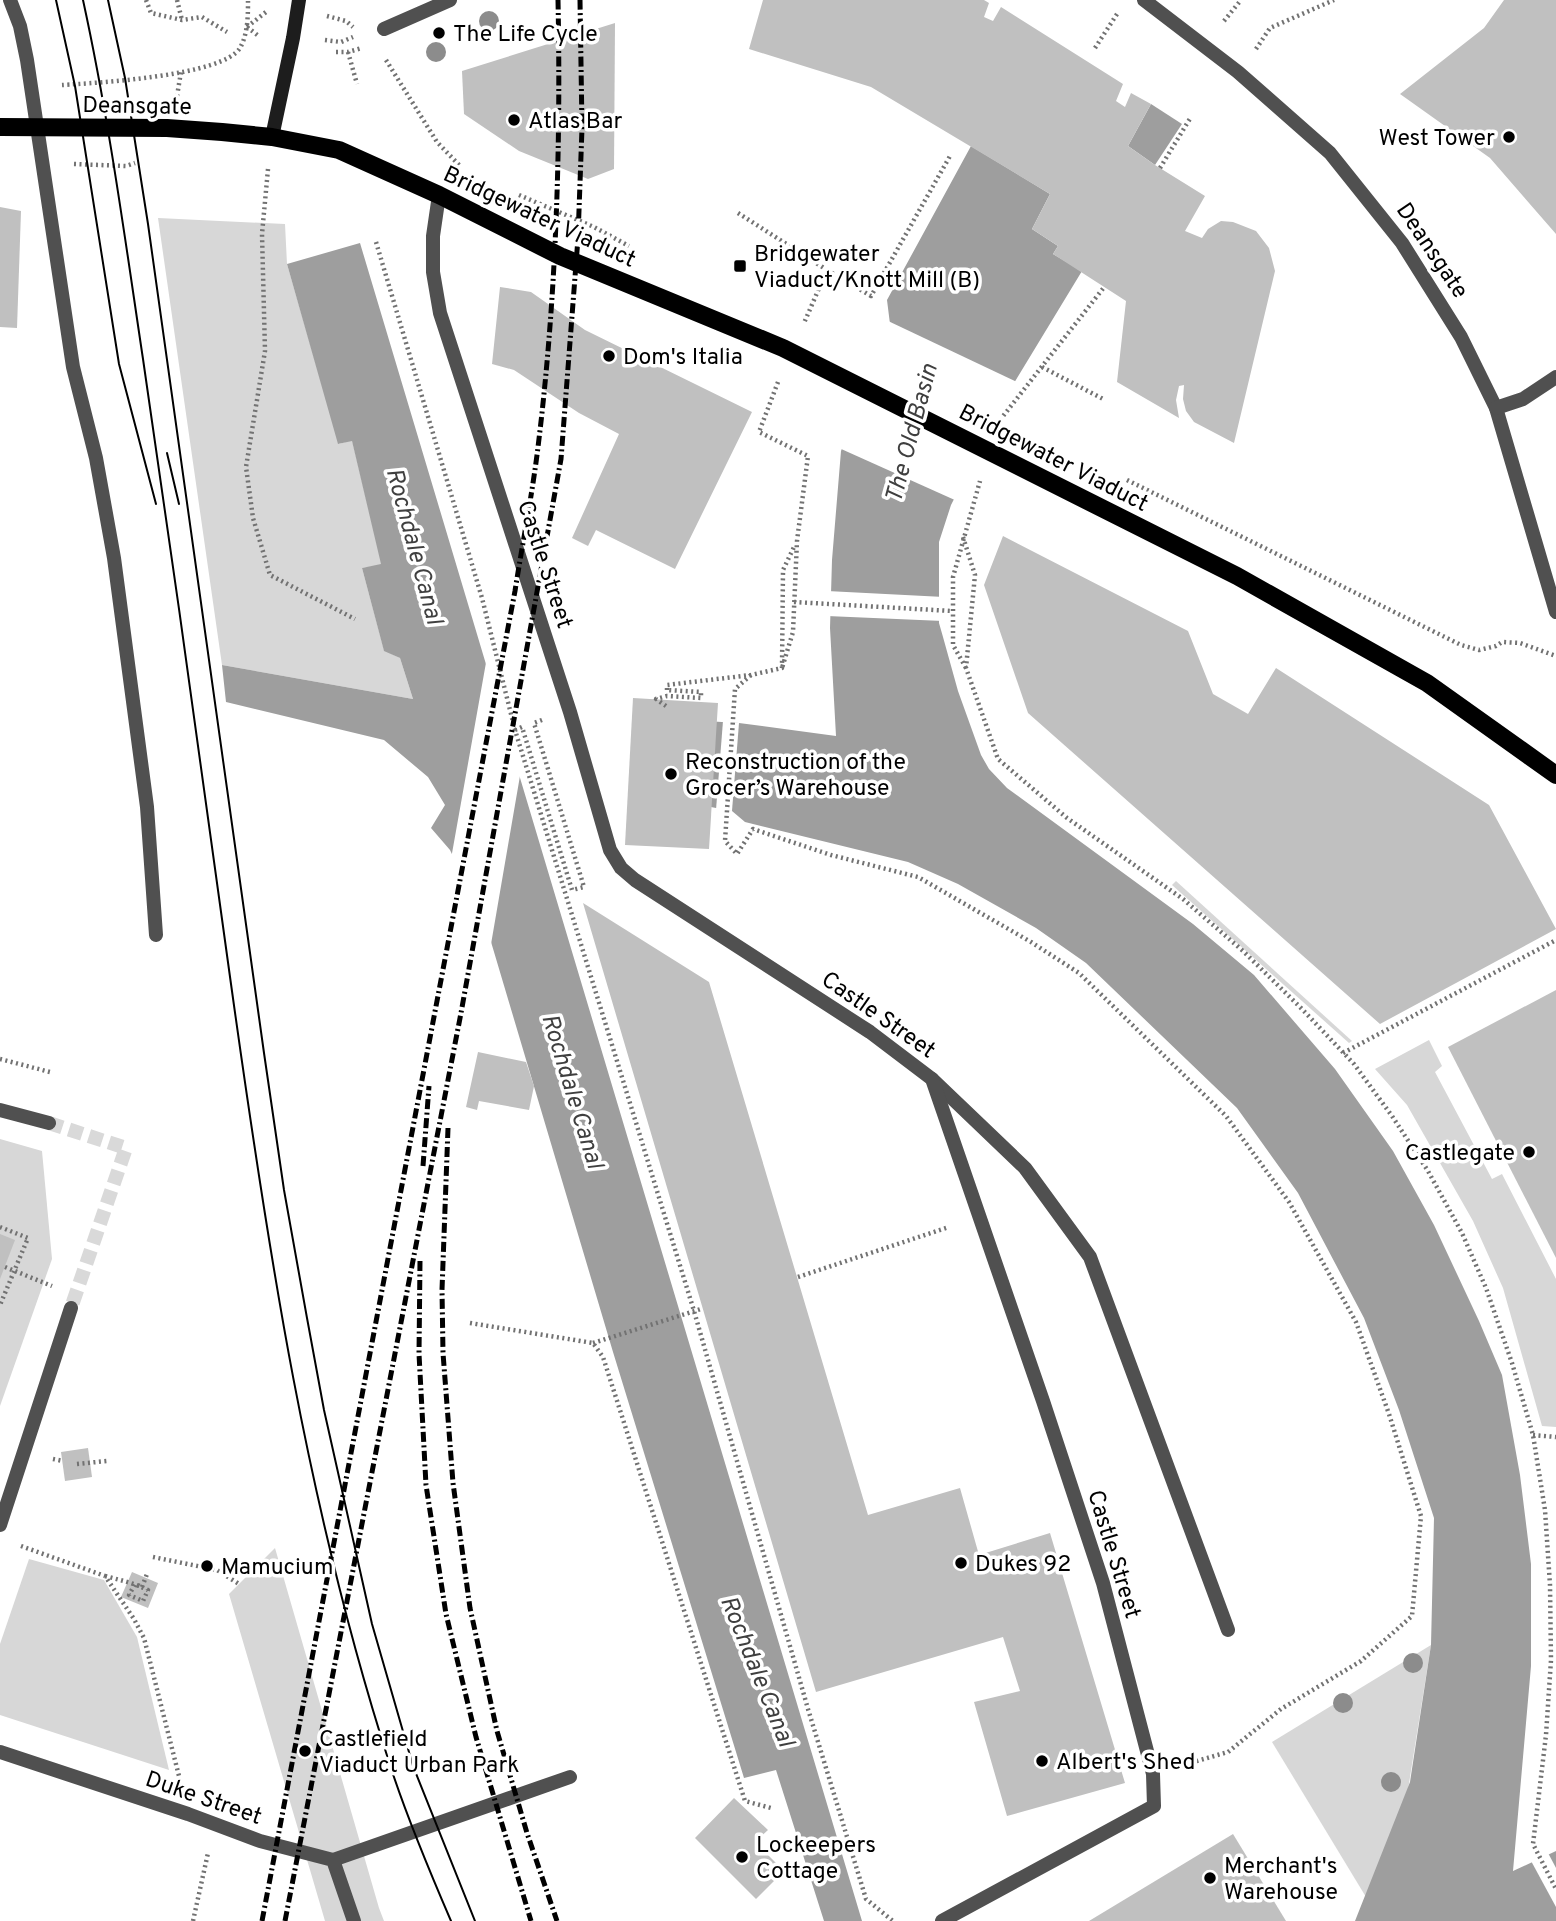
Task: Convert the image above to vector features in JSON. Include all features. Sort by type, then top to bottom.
[{"type":"main road","points":[[272,137],[299,0]]},
{"type":"main road","name":"Deansgate","points":[[0,127],[167,128],[272,137]]},
{"type":"main road","name":"Bridgewater Viaduct","points":[[272,137],[339,150],[439,195],[560,256],[783,348],[1237,576],[1427,683],[1556,775]]},
{"type":"street","points":[[10,0],[20,26],[27,60],[73,367],[96,458],[114,558],[147,807],[156,935]]},
{"type":"street","points":[[384,29],[450,0]]},
{"type":"street","name":"Deansgate","points":[[1144,0],[1238,72],[1330,153],[1395,233],[1461,337],[1496,408],[1556,611]]},
{"type":"street","name":"Castle Street","points":[[439,195],[433,236],[433,272],[440,313],[570,712],[610,850],[621,868],[635,880],[870,1032],[932,1079],[1103,1583],[1153,1774],[1154,1806],[942,1921]]},
{"type":"street","points":[[1496,408],[1523,399],[1556,377]]},
{"type":"street","points":[[932,1079],[1025,1168],[1090,1256],[1228,1630]]},
{"type":"street","points":[[0,1110],[49,1123]]},
{"type":"street","points":[[0,1525],[71,1308]]},
{"type":"street","name":"Duke Street","points":[[0,1752],[188,1814],[260,1841],[333,1860]]},
{"type":"street","points":[[354,1921],[333,1860],[570,1776]]},
{"type":"path","points":[[146,0],[151,13],[182,20],[202,17],[227,32]]},
{"type":"path","points":[[178,0],[182,20]]},
{"type":"path","points":[[58,85],[156,76],[204,67],[230,57],[240,48],[247,27],[248,0]]},
{"type":"path","points":[[1238,72],[1270,28],[1334,0]]},
{"type":"path","points":[[1095,48],[1123,5]]},
{"type":"path","points":[[336,52],[363,48]]},
{"type":"path","points":[[348,52],[357,84]]},
{"type":"path","points":[[382,53],[437,142],[461,167],[470,172]]},
{"type":"path","points":[[1160,168],[1191,117]]},
{"type":"path","points":[[272,137],[262,234],[265,351],[246,467],[253,518],[270,575],[355,620]]},
{"type":"path","points":[[827,270],[871,296],[950,156]]},
{"type":"path","points":[[508,190],[594,227],[634,249]]},
{"type":"path","points":[[376,242],[482,598],[515,730],[694,1311],[808,1709],[862,1886],[866,1899],[892,1921]]},
{"type":"path","points":[[1042,367],[1105,400]]},
{"type":"path","points":[[963,537],[975,575],[966,668]]},
{"type":"path","points":[[1252,540],[1461,645],[1479,650],[1502,642],[1521,643],[1556,656]]},
{"type":"path","points":[[782,668],[783,570],[797,541]]},
{"type":"path","points":[[782,668],[793,632],[797,570]]},
{"type":"path","points":[[953,578],[953,645],[966,668],[998,759],[1067,818],[1183,900],[1243,951],[1354,1064],[1407,1138],[1462,1233],[1486,1288],[1512,1363],[1533,1435],[1545,1510],[1551,1660],[1546,1735],[1533,1844],[1556,1889]]},
{"type":"path","points":[[794,602],[952,611]]},
{"type":"path","points":[[666,706],[656,699],[667,696],[701,698],[701,692],[667,690],[667,685],[751,675],[782,668]]},
{"type":"path","points":[[751,675],[735,689],[725,841],[737,854],[753,830],[831,855],[918,877],[1079,973],[1226,1116],[1289,1202],[1356,1322],[1390,1414],[1421,1516],[1412,1615],[1361,1661],[1281,1709],[1228,1752],[1182,1766]]},
{"type":"path","points":[[515,730],[522,727],[572,890],[583,887],[534,723]]},
{"type":"path","points":[[1343,1053],[1556,940]]},
{"type":"path","points":[[0,1059],[50,1072]]},
{"type":"path","points":[[798,1277],[957,1225]]},
{"type":"path","points":[[0,1227],[28,1238],[0,1305]]},
{"type":"path","points":[[5,1267],[63,1290]]},
{"type":"path","points":[[470,1323],[593,1343],[701,1309]]},
{"type":"path","points":[[593,1343],[603,1357],[745,1801],[771,1808]]},
{"type":"path","points":[[1533,1435],[1556,1437]]},
{"type":"path","points":[[77,1464],[107,1461]]},
{"type":"path","points":[[10,1542],[142,1587],[147,1574]]},
{"type":"path","points":[[153,1557],[217,1570],[239,1584]]},
{"type":"path","points":[[105,1576],[144,1638],[188,1814]]},
{"type":"path","points":[[193,1921],[214,1824]]},
{"type":"shaded area","points":[[158,218],[285,224],[287,264],[339,444],[352,440],[382,565],[362,568],[384,650],[400,658],[413,699],[222,665]]},
{"type":"shaded area","points":[[1176,881],[1352,1041],[1349,1043],[1172,885]]},
{"type":"shaded area","points":[[1429,1040],[1442,1066],[1435,1072],[1492,1179],[1502,1174],[1556,1279],[1556,1427],[1542,1426],[1503,1288],[1473,1221],[1407,1105],[1375,1069]]},
{"type":"shaded area","points":[[0,1139],[42,1151],[52,1259],[0,1406]]},
{"type":"shaded area","name":"Castlefield Viaduct Urban Park","points":[[275,1548],[384,1921],[325,1921],[229,1594]]},
{"type":"shaded area","points":[[29,1559],[104,1580],[137,1637],[169,1770],[0,1715],[0,1644]]},
{"type":"shaded area","points":[[1431,1645],[1407,1796],[1366,1897],[1272,1742]]},
{"type":"water","points":[[1151,104],[1182,124],[1155,165],[1128,146]]},
{"type":"water","name":"The Old Basin","points":[[971,146],[1050,194],[1032,229],[1058,246],[1053,254],[1082,271],[1008,393],[951,505],[939,542],[939,623],[958,691],[981,755],[989,769],[1007,788],[1193,924],[1254,975],[1335,1069],[1393,1151],[1434,1225],[1502,1375],[1520,1475],[1531,1564],[1531,1666],[1513,1871],[1556,1851],[1556,1921],[1355,1921],[1410,1782],[1431,1645],[1434,1518],[1399,1410],[1364,1318],[1298,1193],[1237,1108],[1086,963],[1036,928],[958,884],[908,862],[745,822],[732,811],[695,804],[705,721],[836,736],[830,628],[832,560],[841,451],[890,324],[887,300]]},
{"type":"water","name":"Rochdale Canal","points":[[360,243],[862,1921],[824,1921],[776,1770],[744,1778],[486,925],[450,850],[431,828],[445,805],[428,777],[384,740],[226,702],[222,665],[413,699],[400,658],[384,651],[362,568],[381,564],[352,441],[338,444],[287,264]]},
{"type":"pier","points":[[886,320],[1019,383],[957,501],[839,448]]},
{"type":"pier","points":[[827,591],[944,597],[943,621],[827,616]]},
{"type":"pier","points":[[487,657],[521,770],[490,950],[483,926],[451,859]]},
{"type":"pier","points":[[723,721],[739,723],[732,811],[716,810]]},
{"type":"pier","points":[[1547,1851],[1556,1868],[1556,1907],[1530,1859]]},
{"type":"building","points":[[763,0],[984,0],[989,3],[984,17],[993,21],[1001,7],[1123,84],[1116,101],[1125,107],[1131,93],[1151,104],[1128,146],[1205,196],[1185,231],[1202,238],[1208,229],[1221,221],[1233,222],[1256,231],[1269,248],[1275,271],[1234,443],[1194,422],[1186,411],[1184,385],[1179,386],[1176,400],[1179,418],[1117,382],[1126,301],[1053,254],[1058,246],[1032,229],[1050,194],[871,87],[749,49]]},
{"type":"building","name":"West Tower","points":[[1504,0],[1556,0],[1556,234],[1490,158],[1400,94],[1484,28]]},
{"type":"building","points":[[615,23],[614,169],[588,179],[519,151],[464,114],[462,71]]},
{"type":"building","points":[[0,207],[21,211],[17,328],[0,327]]},
{"type":"building","points":[[500,287],[531,292],[585,330],[752,412],[675,569],[596,530],[588,546],[572,538],[619,434],[579,413],[514,370],[492,364]]},
{"type":"building","points":[[1003,536],[1188,631],[1213,694],[1248,714],[1276,668],[1489,805],[1556,929],[1380,1024],[1028,713],[984,585]]},
{"type":"building","name":"Reconstruction of the Grocer’s Warehouse","points":[[633,698],[718,703],[709,849],[625,845]]},
{"type":"building","points":[[583,903],[709,982],[868,1515],[960,1488],[979,1555],[1050,1533],[1125,1783],[1007,1816],[974,1702],[1020,1691],[1003,1637],[816,1692]]},
{"type":"building","name":"Castlegate","points":[[1556,990],[1556,1258],[1448,1047]]},
{"type":"building","points":[[478,1052],[526,1062],[534,1086],[529,1110],[479,1101],[477,1110],[466,1107]]},
{"type":"building","points":[[0,1234],[15,1240],[0,1279]]},
{"type":"building","points":[[88,1448],[92,1477],[65,1481],[61,1452]]},
{"type":"building","points":[[132,1572],[158,1583],[148,1608],[121,1597]]},
{"type":"building","name":"Lockeepers Cottage","points":[[734,1798],[768,1830],[755,1842],[784,1871],[756,1899],[695,1838]]},
{"type":"building","name":"Merchant's Warehouse","points":[[1233,1834],[1286,1921],[1089,1921]]},
{"type":"tunnel","points":[[49,1123],[126,1148],[71,1308]]},
{"type":"tram line","points":[[56,0],[75,86],[119,364],[156,504]]},
{"type":"tram line","points":[[83,0],[123,224],[245,1083],[293,1378],[335,1572],[361,1669],[404,1805],[451,1921]]},
{"type":"tram line","points":[[108,0],[125,78],[148,224],[284,1190],[324,1410],[372,1624],[413,1766],[475,1921]]},
{"type":"tram line","points":[[167,453],[179,504]]},
{"type":"railway","points":[[262,1921],[515,591],[532,489],[553,285],[558,171],[558,0]]},
{"type":"railway","points":[[285,1921],[461,1013],[561,459],[578,238],[582,128],[580,0]]},
{"type":"railway","points":[[423,1166],[429,1086]]},
{"type":"railway","points":[[448,1128],[442,1290],[443,1353],[453,1483],[470,1608],[497,1731],[527,1833],[557,1921]]},
{"type":"railway","points":[[420,1261],[419,1354],[426,1485],[446,1614],[476,1737],[531,1921]]},
{"type":"place","name":"The Life Cycle","points":[[439,33]]},
{"type":"place","name":"Atlas Bar","points":[[514,120]]},
{"type":"place","name":"West Tower","points":[[1509,137]]},
{"type":"place","name":"Bridgewater Viaduct/Knott Mill (B)","points":[[740,266]]},
{"type":"place","name":"Dom's Italia","points":[[609,356]]},
{"type":"place","name":"Reconstruction of the Grocer’s Warehouse","points":[[671,774]]},
{"type":"place","name":"Castlegate","points":[[1529,1152]]},
{"type":"place","name":"Dukes 92","points":[[961,1563]]},
{"type":"place","name":"Mamucium","points":[[207,1566]]},
{"type":"place","name":"Castlefield Viaduct Urban Park","points":[[305,1751]]},
{"type":"place","name":"Albert's Shed","points":[[1042,1761]]},
{"type":"place","name":"Lockeepers Cottage","points":[[742,1857]]},
{"type":"place","name":"Merchant's Warehouse","points":[[1210,1878]]}]
